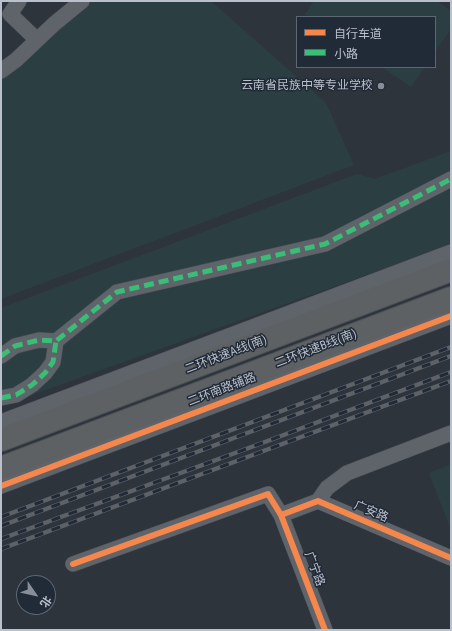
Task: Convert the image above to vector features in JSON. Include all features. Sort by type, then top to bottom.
[{"type":"highway","name":"二环快速A线(南)","points":[[1,440],[451,270]]},
{"type":"highway","name":"二环快速B线(南)","points":[[1,468],[451,298]]},
{"type":"street","points":[[19,1],[10,14],[37,40]]},
{"type":"street","points":[[1,71],[16,60],[54,24],[82,1]]},
{"type":"street","points":[[1,356],[15,346],[39,340],[56,340],[117,292],[325,244],[451,179]]},
{"type":"street","points":[[1,422],[451,252]]},
{"type":"street","name":"二环南路辅路","points":[[1,486],[451,316]]},
{"type":"street","points":[[1,398],[16,395],[32,385],[45,373],[53,362],[56,340]]},
{"type":"street","points":[[281,515],[318,501],[327,488],[347,473],[451,433]]},
{"type":"street","name":"广宁路","points":[[73,564],[268,494],[281,515],[325,630]]},
{"type":"street","name":"广安路","points":[[318,501],[451,558]]},
{"type":"green space","points":[[89,1],[211,1],[326,103],[354,165],[1,299],[1,78],[17,67]]},
{"type":"green space","points":[[314,1],[437,1],[451,11],[451,29],[436,51],[436,16],[308,16],[305,14]]},
{"type":"green space","points":[[383,68],[424,68],[411,87]]},
{"type":"green space","points":[[451,151],[451,243],[383,269],[1,406],[1,308],[357,174],[375,179]]},
{"type":"green space","points":[[451,464],[451,530],[429,473]]},
{"type":"railway","points":[[1,517],[451,347]]},
{"type":"railway","points":[[1,526],[451,356]]},
{"type":"railway","points":[[1,539],[451,372]]},
{"type":"railway","points":[[1,549],[451,381]]},
{"type":"marked path","points":[[1,356],[15,346],[39,340],[56,341],[117,292],[325,244],[451,179]]},
{"type":"marked path","points":[[1,398],[16,395],[32,385],[45,373],[53,362],[56,341]]},
{"type":"cycle path","points":[[1,486],[451,316]]},
{"type":"cycle path","points":[[73,564],[268,494],[281,515],[325,630]]},
{"type":"cycle path","points":[[281,515],[318,501],[451,558]]},
{"type":"place","name":"云南省民族中等专业学校","points":[[381,86]]}]
